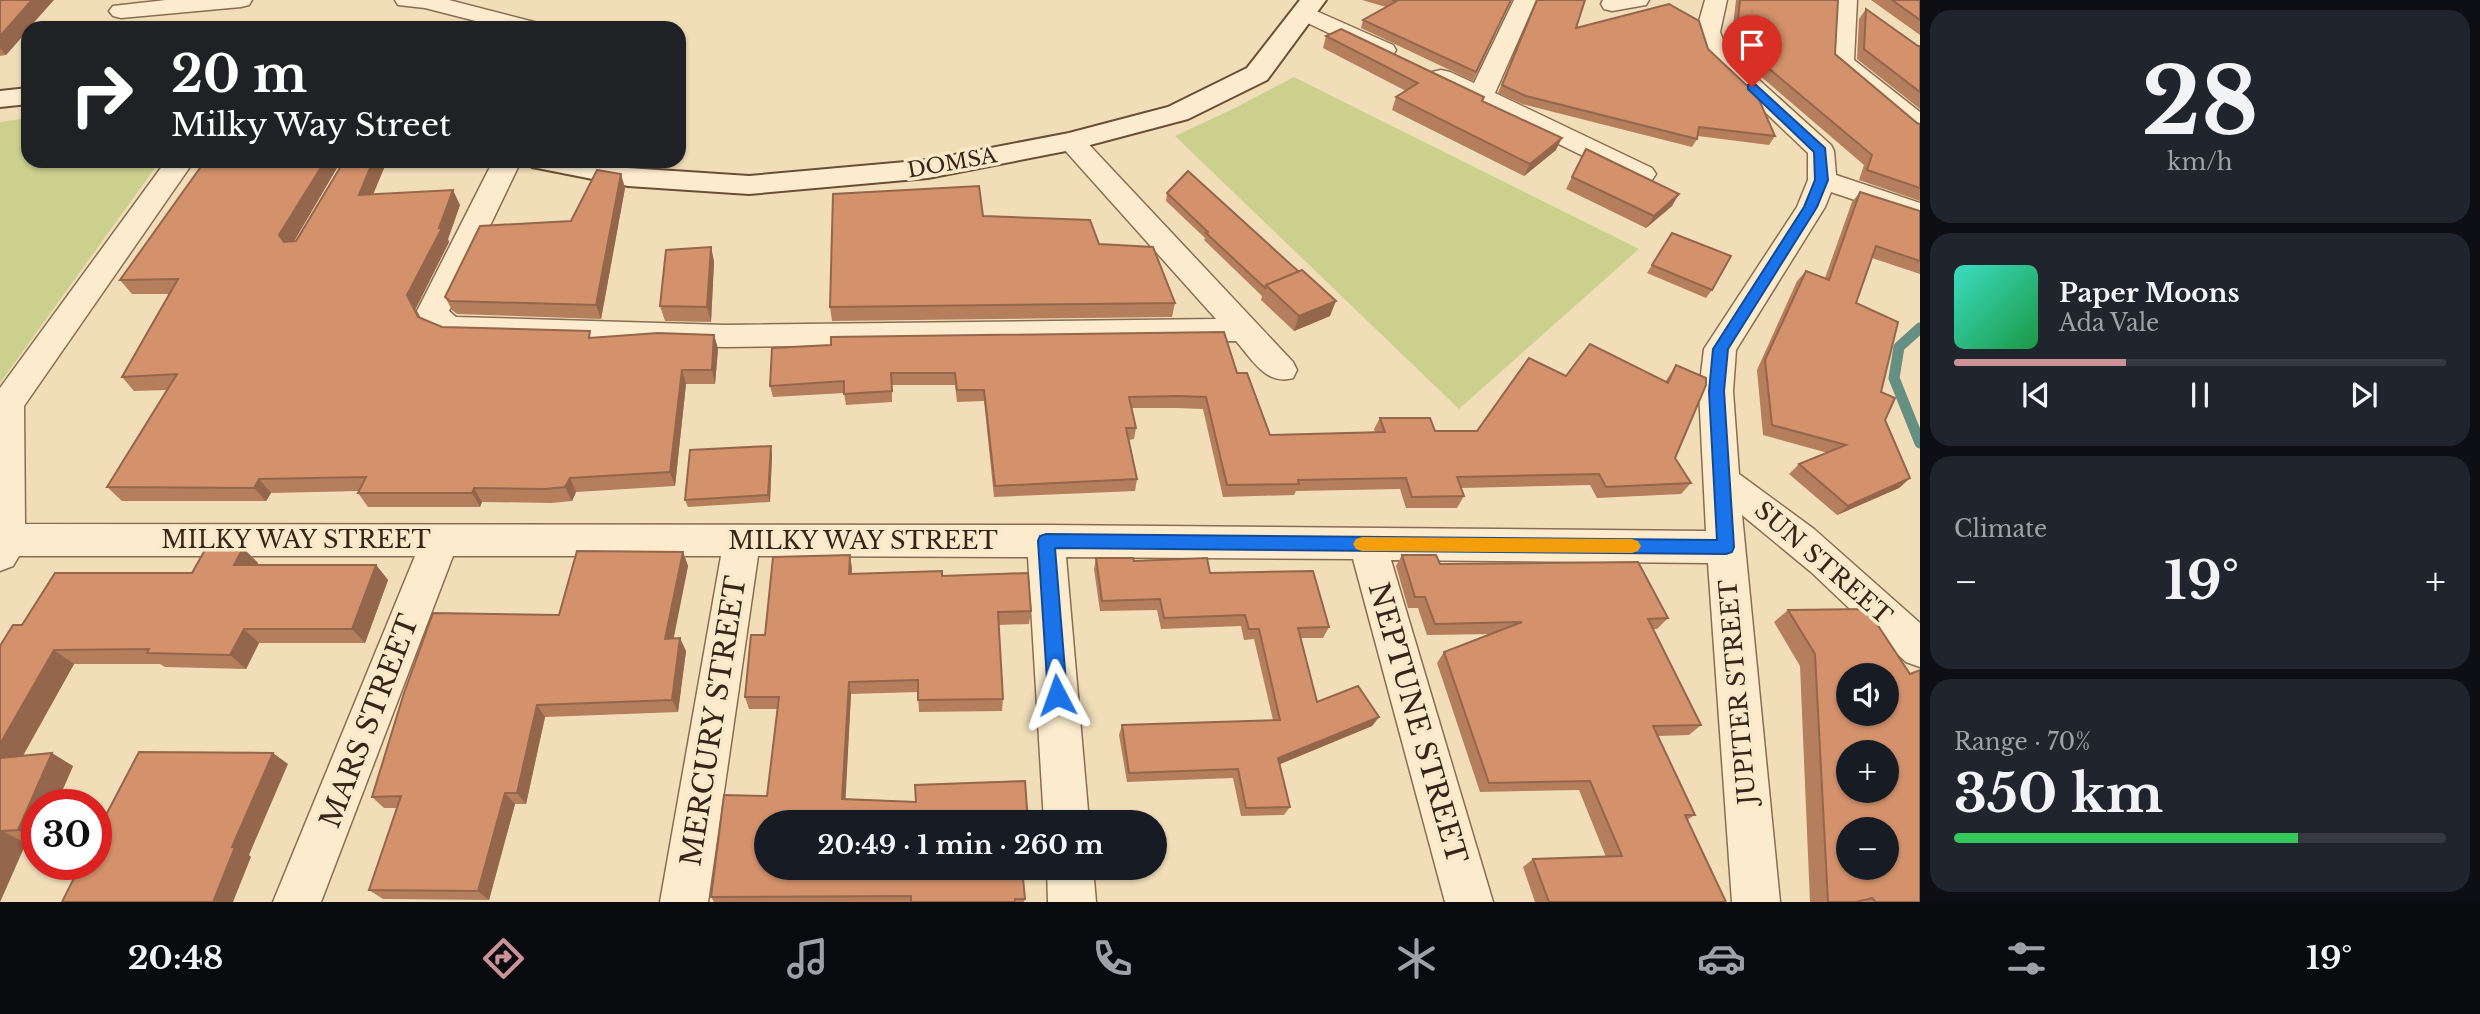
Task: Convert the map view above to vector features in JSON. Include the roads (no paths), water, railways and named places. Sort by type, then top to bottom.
[{"type":"main road","name":"DOMSA","points":[[580,168],[628,177],[749,185],[928,169],[1071,141],[1178,113],[1258,74],[1309,6]]},
{"type":"main road","points":[[0,99],[21,97]]},
{"type":"street","points":[[112,21],[127,5],[241,0]]},
{"type":"street","points":[[406,0],[426,1],[503,21]]},
{"type":"street","points":[[1481,96],[1525,0]]},
{"type":"street","points":[[1612,4],[1638,0]]},
{"type":"street","points":[[1708,3],[1708,32],[1717,55],[1821,151],[1822,180],[1920,213]]},
{"type":"street","points":[[1854,3],[1842,62],[1920,125]]},
{"type":"street","points":[[1309,6],[1416,65],[1642,174]]},
{"type":"street","points":[[1071,141],[1282,370]]},
{"type":"street","points":[[2,545],[6,404],[175,168]]},
{"type":"street","points":[[504,168],[433,311],[438,321],[450,328],[725,336],[1245,330]]},
{"type":"street","name":"JUPITER STREET","points":[[1756,902],[1726,547],[1716,391],[1720,349],[1811,207],[1822,180]]},
{"type":"street","name":"SUN STREET","points":[[1722,481],[1773,515],[1816,551],[1920,649]]},
{"type":"street","name":"MILKY WAY STREET","points":[[2,545],[440,540],[1046,541],[1726,547]]},
{"type":"street","name":"MARS STREET","points":[[297,902],[440,540]]},
{"type":"street","name":"MERCURY STREET","points":[[684,902],[742,541]]},
{"type":"street","points":[[1046,541],[1065,810]]},
{"type":"street","name":"NEPTUNE STREET","points":[[1368,544],[1469,902]]},
{"type":"street","points":[[1071,880],[1072,902]]},
{"type":"waterway","points":[[1920,328],[1899,347],[1894,378],[1920,443]]}]
